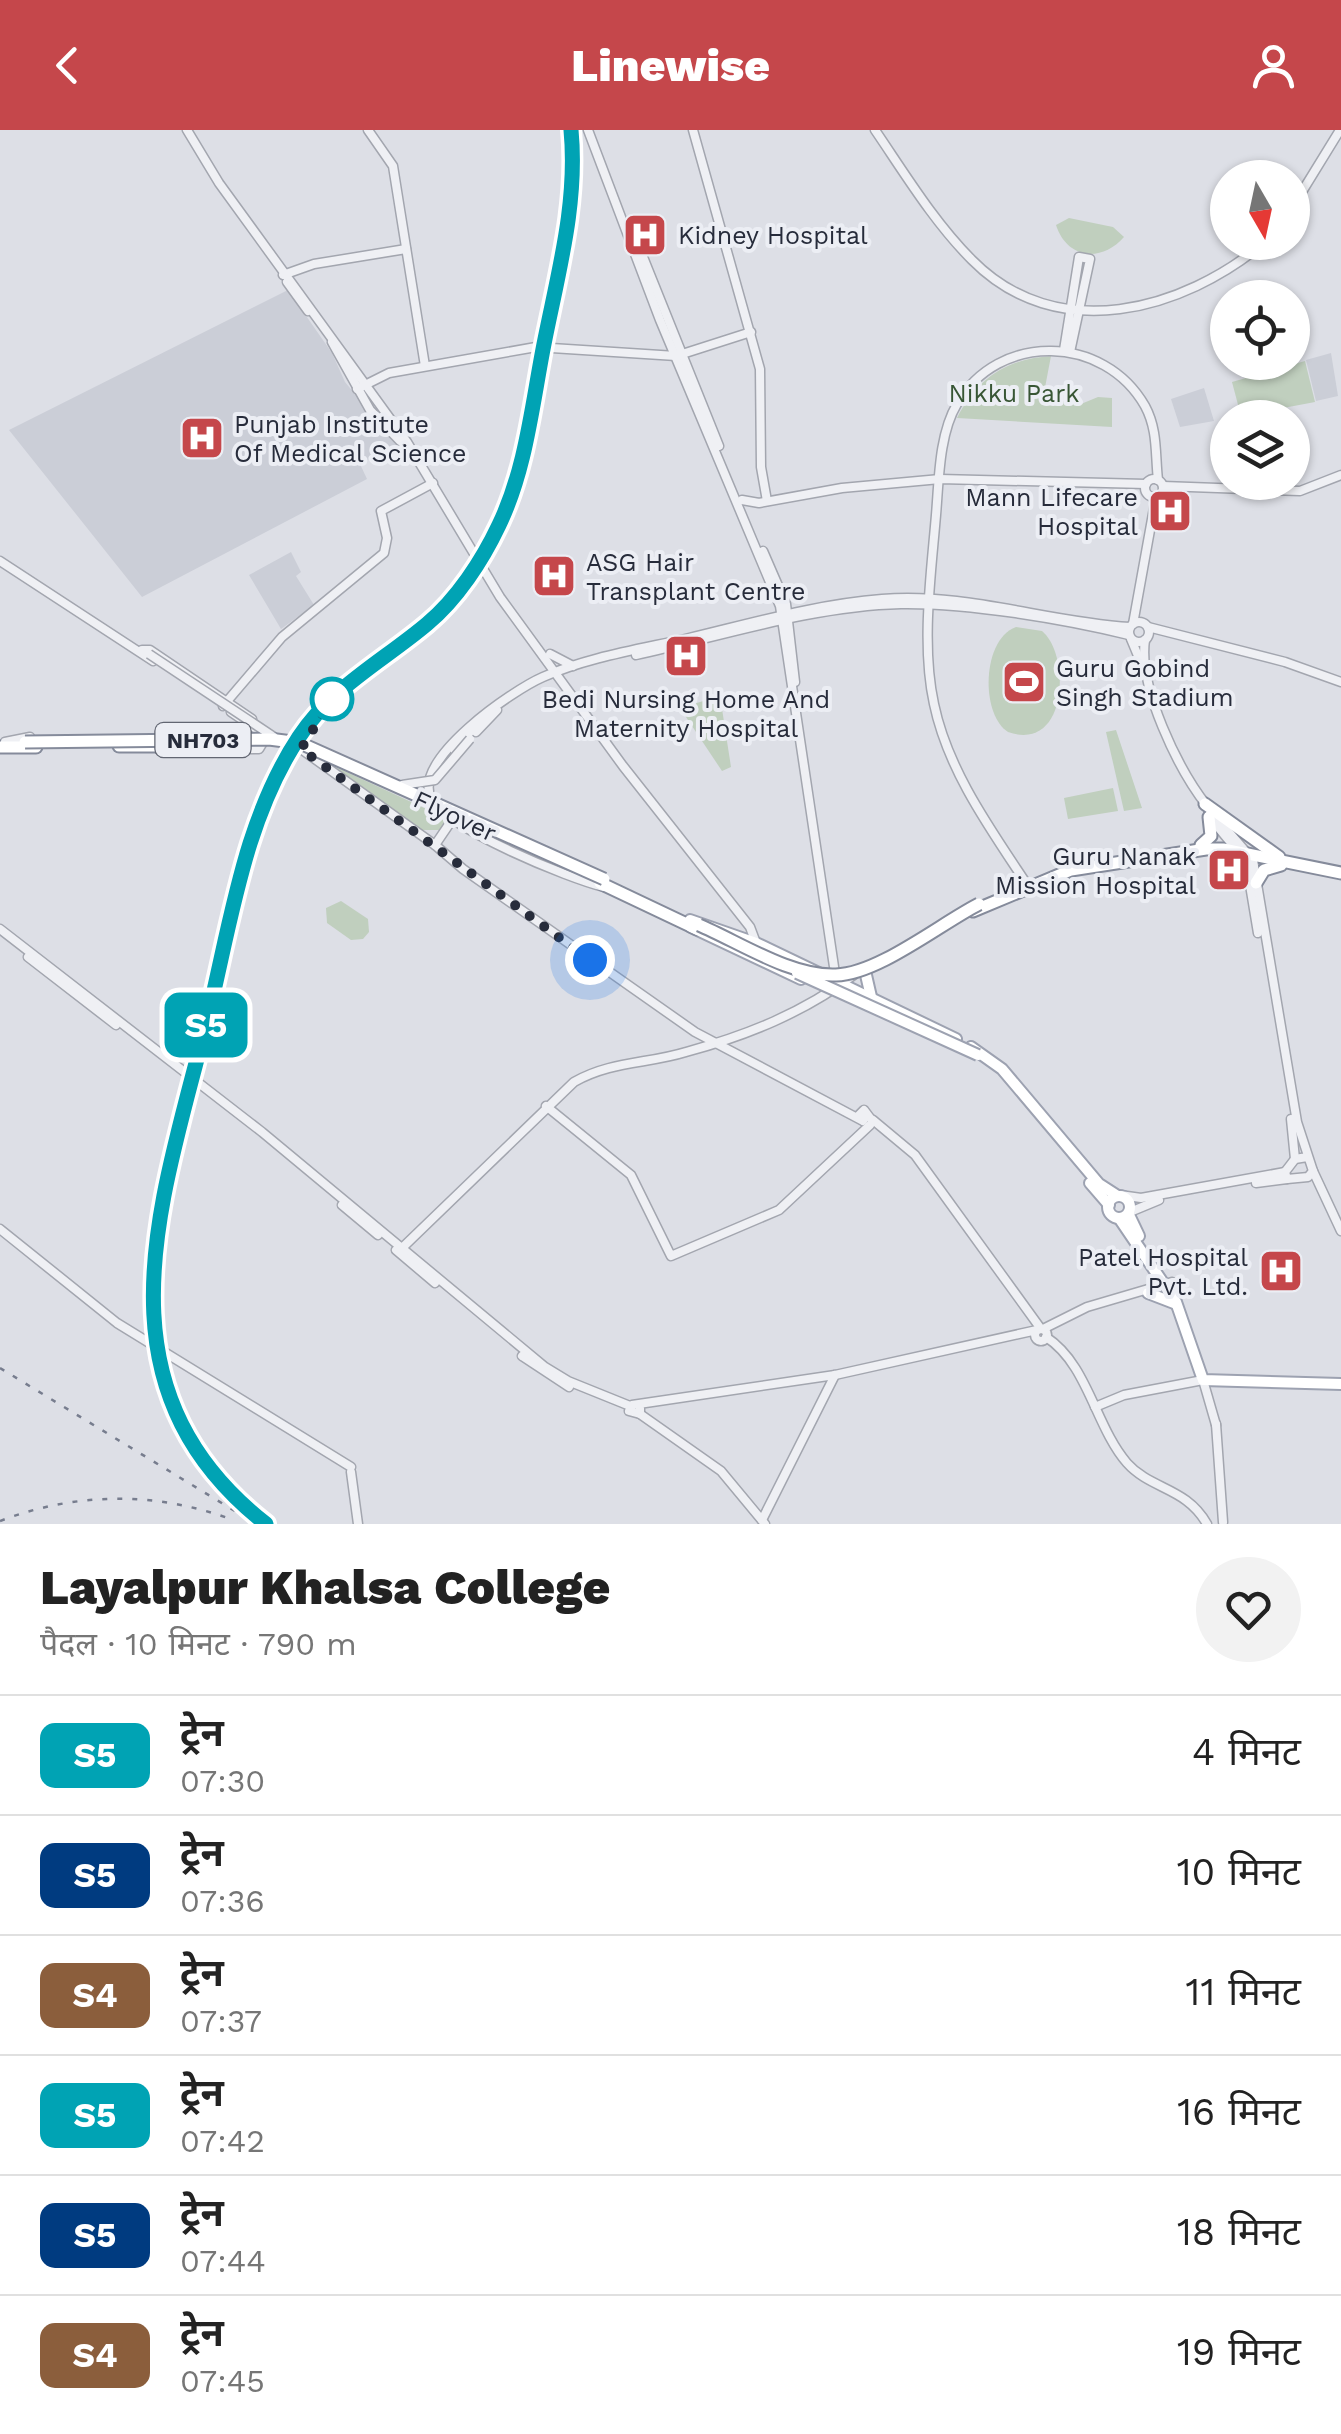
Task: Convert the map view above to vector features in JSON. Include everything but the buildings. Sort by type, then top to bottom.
[{"type":"highway","name":"Flyover","points":[[2,744],[278,739],[313,746],[605,882]]},
{"type":"highway","name":"NH703","points":[[2,744],[158,746]]},
{"type":"highway","name":"Flyover","points":[[158,746],[301,749],[605,882]]},
{"type":"highway","points":[[1201,845],[1211,836],[1207,811]]},
{"type":"highway","points":[[1207,811],[1285,861]]},
{"type":"highway","name":"NH703","points":[[694,925],[808,971],[841,975],[868,967],[1026,884],[1088,862],[1201,845],[1341,870]]},
{"type":"highway","name":"NH703","points":[[1026,884],[1089,866],[1206,849],[1242,850]]},
{"type":"highway","points":[[1256,882],[1264,870],[1285,861]]},
{"type":"highway","name":"NH703","points":[[605,882],[792,969],[828,978],[860,974],[982,905]]},
{"type":"main road","points":[[1115,1198],[988,1057],[838,988],[820,993],[693,930],[694,925],[756,943],[838,988],[980,1058],[1115,1198],[1170,1285],[1206,1379]]},
{"type":"main road","points":[[792,969],[980,1058]]},
{"type":"main road","points":[[866,975],[872,1001]]},
{"type":"main road","points":[[1126,1215],[1154,1266],[1170,1285],[1206,1379]]},
{"type":"main road","points":[[1154,1266],[1146,1292],[1162,1295],[1178,1307]]},
{"type":"main road","points":[[1206,1379],[1341,1384]]},
{"type":"main road","points":[[1206,1379],[1225,1382]]},
{"type":"street","points":[[187,130],[219,183],[433,483],[500,597],[750,926],[756,943]]},
{"type":"street","points":[[368,130],[393,166],[424,366]]},
{"type":"street","points":[[590,130],[784,619]]},
{"type":"street","points":[[693,130],[760,368],[763,502]]},
{"type":"street","points":[[875,130],[972,260],[1010,286],[1075,309],[1125,310],[1180,296],[1228,272],[1243,260]]},
{"type":"street","points":[[1310,179],[1340,130]]},
{"type":"street","points":[[285,274],[314,264],[406,248]]},
{"type":"street","points":[[1067,351],[1085,258]]},
{"type":"street","points":[[285,274],[410,451]]},
{"type":"street","points":[[361,386],[379,376],[424,366],[544,346],[678,355],[752,332]]},
{"type":"street","points":[[1026,884],[973,800],[940,726],[930,667],[940,479],[948,421],[969,386],[1012,356],[1067,351],[1108,368],[1139,397],[1153,424],[1156,466],[1152,517],[1138,606],[1144,659],[1179,764],[1207,811],[1242,850],[1256,882],[1278,1025],[1310,1174],[1341,1231]]},
{"type":"street","points":[[678,355],[742,500],[784,619],[838,988]]},
{"type":"street","points":[[742,500],[763,502],[842,488],[940,479],[1300,491],[1341,478]]},
{"type":"street","points":[[226,703],[282,636],[384,553],[387,538],[380,511],[433,483]]},
{"type":"street","points":[[747,514],[763,502]]},
{"type":"street","points":[[0,561],[226,703],[263,731]]},
{"type":"street","points":[[483,566],[561,673]]},
{"type":"street","points":[[605,882],[590,883],[452,820],[431,798],[429,779],[446,752],[479,719],[509,698],[574,666],[784,619],[931,602],[1138,631],[1285,662],[1341,684]]},
{"type":"street","points":[[561,673],[784,619]]},
{"type":"street","points":[[146,652],[150,650],[216,691],[236,716],[263,731]]},
{"type":"street","name":"Flyover","points":[[146,652],[278,739]]},
{"type":"street","points":[[550,654],[574,666]]},
{"type":"street","points":[[158,746],[249,750],[262,746],[263,731],[238,702],[245,678]]},
{"type":"street","points":[[216,691],[235,691]]},
{"type":"street","name":"Flyover","points":[[398,785],[435,780],[509,698]]},
{"type":"street","points":[[232,735],[236,716]]},
{"type":"street","points":[[479,719],[435,776],[436,796],[605,882]]},
{"type":"street","points":[[2,744],[24,737],[232,735],[263,731]]},
{"type":"street","name":"Flyover","points":[[301,749],[622,984],[719,1045],[888,1133],[914,1155],[1040,1332]]},
{"type":"street","points":[[435,845],[458,809]]},
{"type":"street","points":[[1242,850],[1294,1159],[1286,1176]]},
{"type":"street","points":[[838,988],[914,937],[982,905]]},
{"type":"street","points":[[719,1045],[866,975],[982,905]]},
{"type":"street","points":[[0,932],[233,1114],[548,1377],[635,1409],[721,1471],[763,1523],[835,1375]]},
{"type":"street","points":[[402,1252],[547,1108],[576,1085],[610,1069],[730,1042],[820,993]]},
{"type":"street","points":[[547,1108],[631,1175],[671,1256],[773,1214],[857,1136],[865,1120]]},
{"type":"street","points":[[1294,1159],[1307,1157]]},
{"type":"street","points":[[1115,1198],[1141,1198],[1310,1174]]},
{"type":"street","points":[[1126,1215],[1156,1200],[1286,1176]]},
{"type":"street","points":[[0,1228],[136,1336],[351,1470],[358,1524]]},
{"type":"street","points":[[635,1409],[835,1375],[1040,1332],[1057,1321],[1114,1300],[1170,1285]]},
{"type":"street","points":[[1040,1332],[1060,1348],[1125,1461],[1141,1475],[1185,1498],[1216,1523],[1220,1504],[1216,1425],[1206,1379],[1124,1395],[1094,1406]]},
{"type":"shaded area","name":"Punjab Institute Of Medical Science","points":[[288,290],[332,353],[345,382],[397,445],[360,464],[367,479],[142,597],[9,430]]},
{"type":"shaded area","points":[[1331,353],[1338,396],[1316,401],[1310,359]]},
{"type":"shaded area","points":[[1204,388],[1210,422],[1180,427],[1171,399]]},
{"type":"shaded area","points":[[291,552],[301,572],[296,576],[314,605],[281,629],[249,575]]},
{"type":"green space","points":[[1069,218],[1113,227],[1124,237],[1095,254],[1076,251],[1056,225]]},
{"type":"green space","name":"Nikku Park","points":[[1051,356],[1043,398],[1081,404],[1098,397],[1112,398],[1112,427],[957,418],[974,392],[995,373],[1020,361]]},
{"type":"green space","points":[[1310,380],[1315,402],[1237,400],[1232,382]]},
{"type":"green space","name":"Guru Gobind Singh Stadium","points":[[1016,627],[1042,631],[1051,643],[1060,679],[1053,716],[1043,728],[1028,735],[1008,732],[999,723],[989,694],[996,646]]},
{"type":"green space","points":[[720,696],[731,767],[722,771],[680,708]]},
{"type":"green space","points":[[1116,730],[1142,808],[1124,811],[1106,732]]},
{"type":"green space","points":[[325,762],[448,819],[440,830],[421,830]]},
{"type":"green space","points":[[1113,788],[1118,811],[1068,819],[1064,798]]},
{"type":"green space","points":[[341,901],[368,919],[369,932],[363,939],[351,940],[327,923],[326,908]]},
{"type":"railway","points":[[266,1524],[210,1468],[174,1408],[157,1346],[154,1281],[161,1214],[175,1146],[243,868],[253,833],[281,768],[299,737],[326,704],[448,603],[485,552],[508,504],[527,440],[565,242],[572,186],[571,130]]},
{"type":"railway","points":[[0,1368],[243,1516]]},
{"type":"railway","points":[[0,1521],[58,1505],[116,1499],[175,1504],[233,1520]]},
{"type":"train","name":"S5","points":[[266,1524],[241,1502],[202,1456],[169,1389],[154,1328],[152,1300],[157,1220],[238,888],[263,803],[301,734],[329,701],[430,622],[450,601],[480,560],[511,496],[567,233],[573,176],[571,130]]},
{"type":"place","name":"Kidney Hospital","points":[[645,235]]},
{"type":"place","name":"Punjab Institute Of Medical Science","points":[[202,438]]},
{"type":"place","name":"Mann Lifecare Hospital","points":[[1170,511]]},
{"type":"place","name":"ASG Hair Transplant Centre","points":[[554,576]]},
{"type":"place","name":"Bedi Nursing Home And Maternity Hospital","points":[[686,656]]},
{"type":"place","name":"Guru Gobind Singh Stadium","points":[[1024,682]]},
{"type":"place","name":"Guru Nanak Mission Hospital","points":[[1229,870]]},
{"type":"place","name":"Patel Hospital Pvt. Ltd.","points":[[1281,1271]]},
{"type":"route","points":[[332,699],[301,749],[590,960]]}]
